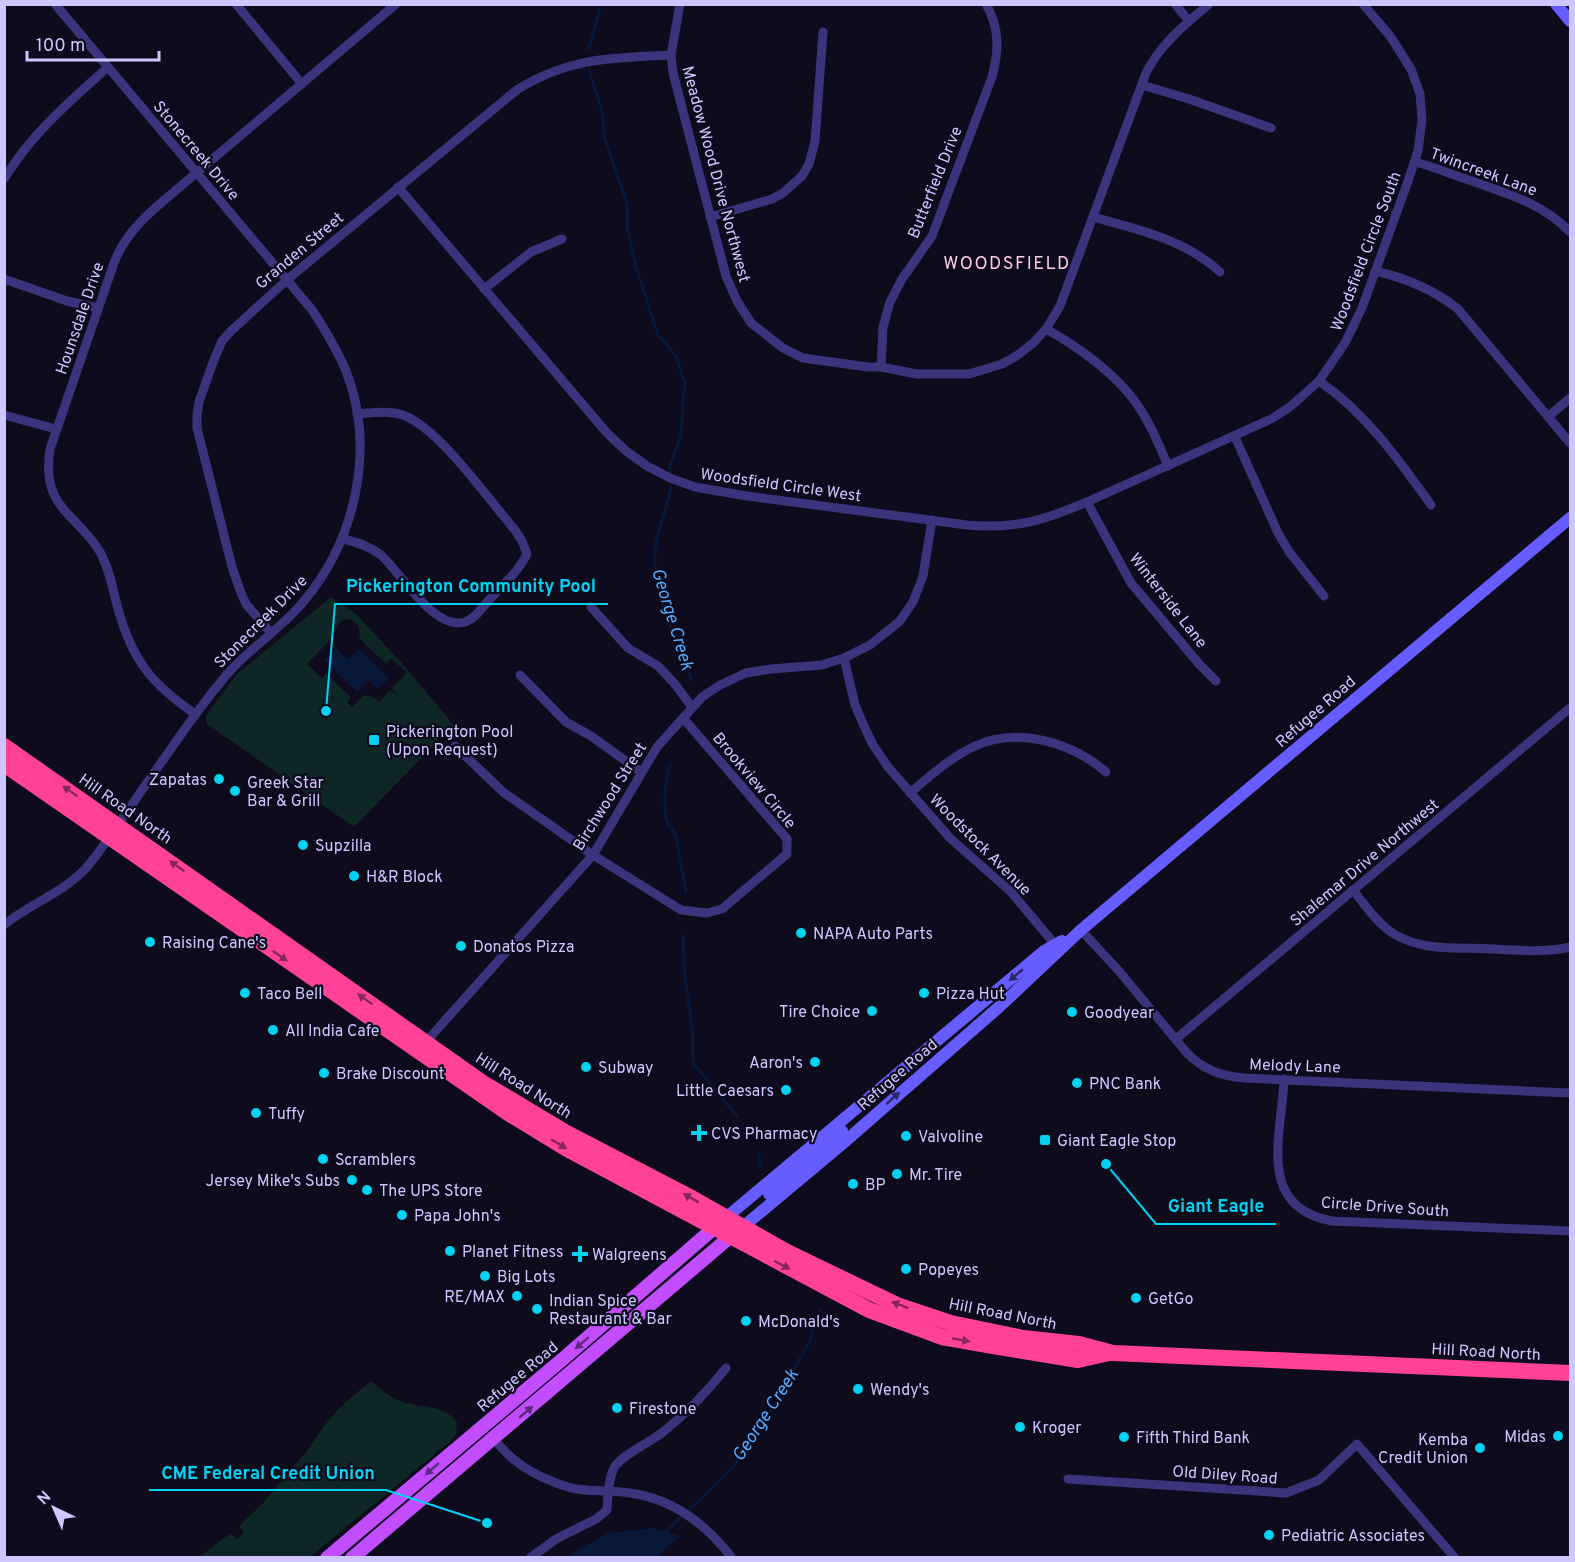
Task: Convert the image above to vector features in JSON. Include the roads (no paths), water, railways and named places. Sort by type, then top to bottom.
[{"type":"highway","name":"Hill Road North","points":[[4,746],[112,831],[508,1113],[567,1149],[728,1228],[787,1252],[897,1305],[954,1324],[1079,1352],[1570,1373]]},
{"type":"highway","name":"Hill Road North","points":[[4,764],[112,831],[483,1083],[728,1228]]},
{"type":"main road","points":[[1556,4],[1570,21]]},
{"type":"main road","name":"Refugee Road","points":[[327,1557],[575,1349],[728,1228],[841,1145],[999,1007],[1057,947],[1081,930],[1570,518]]},
{"type":"main road","name":"Refugee Road","points":[[352,1557],[491,1437],[609,1342],[612,1328],[634,1306],[867,1110],[868,1099],[1044,951],[1057,947]]},
{"type":"street","name":"Stonecreek Drive","points":[[4,925],[20,912],[60,891],[87,867],[195,714],[231,669],[302,604],[319,583],[343,539],[357,485],[360,459],[357,414],[350,383],[340,356],[313,311],[55,4]]},
{"type":"street","points":[[236,4],[302,84]]},
{"type":"street","name":"Hounsdale Drive","points":[[195,714],[164,692],[146,672],[127,638],[107,569],[99,551],[56,501],[50,486],[48,463],[56,429],[114,263],[125,239],[142,219],[196,172],[396,4]]},
{"type":"street","name":"Meadow Wood Drive Northwest","points":[[680,4],[671,55],[677,92],[731,289],[751,322],[792,354],[803,358],[881,367],[917,374],[982,372],[1018,356],[1046,329],[1060,306],[1070,282],[1152,61],[1160,50],[1209,4]]},
{"type":"street","name":"Butterfield Drive","points":[[881,367],[883,327],[890,302],[898,284],[932,236],[994,71],[998,38],[996,26],[986,4]]},
{"type":"street","points":[[1174,4],[1190,21]]},
{"type":"street","name":"Woodsfield Circle South","points":[[1168,466],[1235,437],[1291,406],[1319,381],[1339,355],[1352,332],[1415,162],[1422,120],[1420,94],[1416,81],[1398,46],[1363,4]]},
{"type":"street","points":[[710,217],[772,199],[802,176],[809,164],[815,141],[823,32]]},
{"type":"street","name":"Granden Street","points":[[271,633],[246,604],[241,593],[232,567],[200,441],[197,415],[222,341],[240,321],[288,279],[398,187],[498,104],[541,76],[590,60],[671,55]]},
{"type":"street","points":[[4,179],[17,158],[42,128],[108,67]]},
{"type":"street","points":[[1142,86],[1190,99],[1271,128]]},
{"type":"street","name":"Twincreek Lane","points":[[1415,162],[1438,168],[1531,203],[1552,216],[1570,232]]},
{"type":"street","name":"Woodsfield Circle West","points":[[398,187],[607,433],[626,451],[659,472],[683,483],[708,490],[989,527],[1045,519],[1168,466]]},
{"type":"street","points":[[1093,218],[1125,226],[1189,249],[1211,263],[1220,272]]},
{"type":"street","points":[[484,289],[531,252],[562,239]]},
{"type":"street","points":[[1375,271],[1419,285],[1458,309],[1570,443]]},
{"type":"street","points":[[4,279],[67,301],[98,308]]},
{"type":"street","points":[[1046,329],[1082,351],[1130,394],[1147,421],[1168,466]]},
{"type":"street","points":[[1319,381],[1341,397],[1359,415],[1409,474],[1431,505]]},
{"type":"street","points":[[1548,417],[1570,398]]},
{"type":"street","points":[[343,539],[357,542],[379,554],[431,610],[442,619],[453,622],[464,622],[477,614],[521,565],[527,554],[515,530],[424,426],[401,415],[382,412],[357,414]]},
{"type":"street","points":[[4,415],[56,429]]},
{"type":"street","points":[[1235,437],[1278,533],[1290,553],[1324,596]]},
{"type":"street","name":"Winterside Lane","points":[[1087,502],[1131,583],[1216,681]]},
{"type":"street","name":"Birchwood Street","points":[[424,1044],[593,855],[657,747],[692,707],[711,690],[746,673],[822,665],[844,658],[882,637],[900,621],[908,611],[923,576],[932,520]]},
{"type":"street","points":[[591,607],[628,648],[658,666],[692,707]]},
{"type":"street","name":"Woodstock Avenue","points":[[844,658],[855,705],[873,745],[888,767],[950,838],[1011,892],[1057,947]]},
{"type":"street","points":[[519,675],[566,722],[591,736],[641,772]]},
{"type":"street","name":"Shalemar Drive Northwest","points":[[1176,1039],[1570,708]]},
{"type":"street","name":"Brookview Circle","points":[[455,746],[503,792],[593,855],[681,910],[707,913],[722,909],[787,854],[787,839],[683,718]]},
{"type":"street","points":[[910,793],[942,766],[967,750],[983,743],[1012,738],[1034,738],[1068,747],[1088,758],[1106,772]]},
{"type":"street","points":[[1353,890],[1384,926],[1394,934],[1417,944],[1531,951],[1570,947]]},
{"type":"street","name":"Melody Lane","points":[[1081,930],[1195,1061],[1218,1074],[1244,1078],[1570,1093]]},
{"type":"street","name":"Circle Drive South","points":[[1284,1079],[1278,1145],[1281,1185],[1287,1197],[1307,1214],[1332,1221],[1570,1231]]},
{"type":"street","points":[[530,1557],[556,1539],[596,1519],[607,1510],[608,1491],[615,1467],[632,1452],[662,1434],[702,1398],[726,1368]]},
{"type":"street","points":[[491,1437],[517,1463],[545,1478],[571,1488],[630,1493],[657,1498],[687,1513],[716,1537],[732,1557]]},
{"type":"street","name":"Old Diley Road","points":[[1068,1479],[1286,1493],[1320,1480],[1357,1444],[1455,1557]]},
{"type":"water","points":[[336,648],[347,660],[359,648],[389,678],[378,689],[369,680],[357,692],[324,660]]},
{"type":"water","points":[[653,1528],[680,1536],[657,1557],[566,1557],[608,1533]]},
{"type":"waterway","name":"George Creek","points":[[589,49],[601,4]]},
{"type":"waterway","points":[[589,70],[603,114],[604,136],[627,203],[627,227],[636,267],[658,335],[676,356],[685,384],[681,436],[670,465],[670,472]]},
{"type":"waterway","name":"George Creek","points":[[671,488],[657,539],[655,566],[664,608],[691,680]]},
{"type":"waterway","name":"George Creek","points":[[671,763],[667,776],[665,812],[676,837],[686,892]]},
{"type":"waterway","name":"George Creek","points":[[683,936],[684,968],[693,1035],[693,1063],[737,1116]]},
{"type":"waterway","name":"George Creek","points":[[759,1155],[761,1166]]},
{"type":"waterway","name":"George Creek","points":[[664,1533],[736,1463],[775,1404],[810,1341],[820,1309]]},
{"type":"place","name":"Pickerington Community Pool","points":[[326,711]]},
{"type":"place","name":"Pickerington Pool (Upon Request)","points":[[374,740]]},
{"type":"place","name":"Zapatas","points":[[219,779]]},
{"type":"place","name":"Greek Star Bar & Grill","points":[[235,791]]},
{"type":"place","name":"Supzilla","points":[[303,845]]},
{"type":"place","name":"H&R Block","points":[[354,876]]},
{"type":"place","name":"NAPA Auto Parts","points":[[801,933]]},
{"type":"place","name":"Raising Cane's","points":[[150,942]]},
{"type":"place","name":"Donatos Pizza","points":[[461,946]]},
{"type":"place","name":"Taco Bell","points":[[245,993]]},
{"type":"place","name":"Pizza Hut","points":[[924,993]]},
{"type":"place","name":"Tire Choice","points":[[872,1011]]},
{"type":"place","name":"Goodyear","points":[[1072,1012]]},
{"type":"place","name":"All India Cafe","points":[[273,1030]]},
{"type":"place","name":"Aaron's","points":[[815,1062]]},
{"type":"place","name":"Subway","points":[[586,1067]]},
{"type":"place","name":"Brake Discount","points":[[324,1073]]},
{"type":"place","name":"PNC Bank","points":[[1077,1083]]},
{"type":"place","name":"Little Caesars","points":[[786,1090]]},
{"type":"place","name":"Tuffy","points":[[256,1113]]},
{"type":"place","name":"CVS Pharmacy","points":[[699,1133]]},
{"type":"place","name":"Valvoline","points":[[906,1136]]},
{"type":"place","name":"Giant Eagle Stop","points":[[1045,1140]]},
{"type":"place","name":"Scramblers","points":[[323,1159]]},
{"type":"place","name":"Giant Eagle","points":[[1106,1164]]},
{"type":"place","name":"Mr. Tire","points":[[897,1174]]},
{"type":"place","name":"Jersey Mike's Subs","points":[[352,1180]]},
{"type":"place","name":"BP","points":[[853,1184]]},
{"type":"place","name":"The UPS Store","points":[[367,1190]]},
{"type":"place","name":"Papa John's","points":[[402,1215]]},
{"type":"place","name":"Planet Fitness","points":[[450,1251]]},
{"type":"place","name":"Walgreens","points":[[580,1254]]},
{"type":"place","name":"Popeyes","points":[[906,1269]]},
{"type":"place","name":"Big Lots","points":[[485,1276]]},
{"type":"place","name":"RE/MAX","points":[[517,1296]]},
{"type":"place","name":"GetGo","points":[[1136,1298]]},
{"type":"place","name":"Indian Spice Restaurant & Bar","points":[[537,1309]]},
{"type":"place","name":"McDonald's","points":[[746,1321]]},
{"type":"place","name":"Wendy's","points":[[858,1389]]},
{"type":"place","name":"Firestone","points":[[617,1408]]},
{"type":"place","name":"Kroger","points":[[1020,1427]]},
{"type":"place","name":"Midas","points":[[1558,1436]]},
{"type":"place","name":"Fifth Third Bank","points":[[1124,1437]]},
{"type":"place","name":"Kemba Credit Union","points":[[1480,1448]]},
{"type":"place","name":"CME Federal Credit Union","points":[[487,1523]]},
{"type":"place","name":"Pediatric Associates","points":[[1269,1535]]},
{"type":"district","name":"WOODSFIELD","points":[[1007,263]]}]
